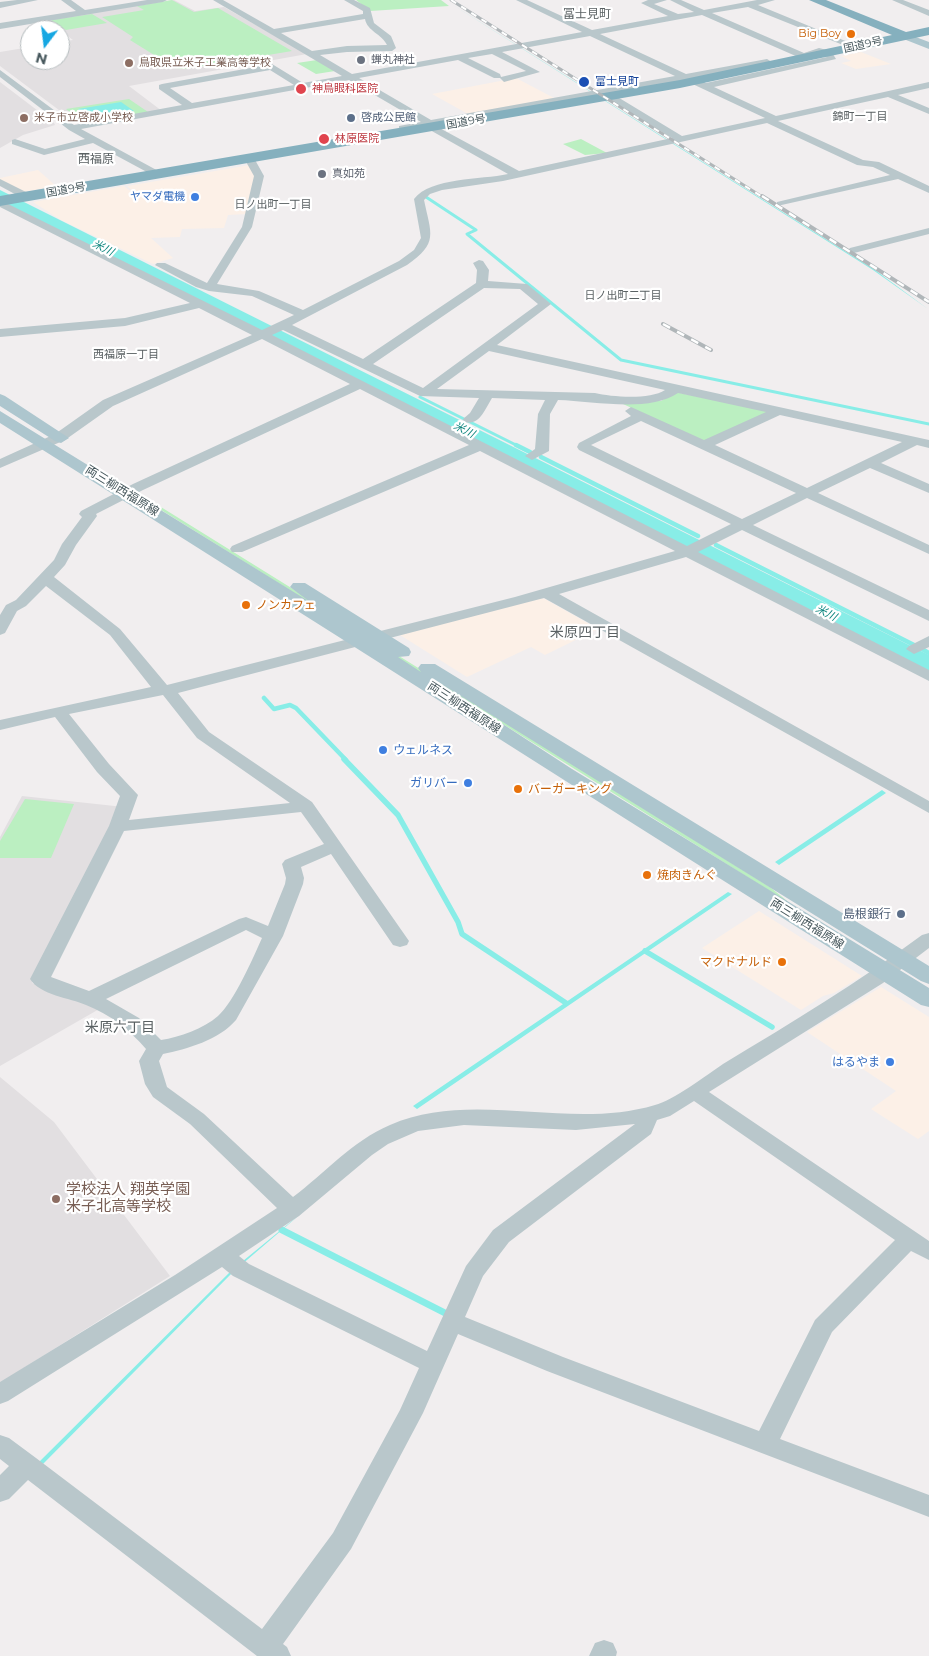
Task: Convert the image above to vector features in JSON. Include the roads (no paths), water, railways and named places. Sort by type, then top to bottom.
[{"type":"highway","points":[[816,0],[905,36]]},
{"type":"highway","name":"国道9号","points":[[1,202],[342,144],[432,125],[455,124],[680,84],[929,31]]},
{"type":"main road","points":[[905,36],[929,46]]},
{"type":"main road","name":"両三柳西福原線","points":[[0,399],[53,441]]},
{"type":"main road","name":"両三柳西福原線","points":[[0,416],[53,441],[132,490],[358,641],[929,999]]},
{"type":"main road","name":"両三柳西福原線","points":[[132,490],[237,549],[929,976]]},
{"type":"street","points":[[0,5],[34,0]]},
{"type":"street","points":[[65,0],[84,13]]},
{"type":"street","points":[[0,26],[163,0]]},
{"type":"street","points":[[217,0],[516,174]]},
{"type":"street","points":[[311,54],[347,49],[392,48],[388,38],[370,24],[366,10],[348,0]]},
{"type":"street","points":[[520,0],[706,86],[861,164],[874,164],[929,190]]},
{"type":"street","points":[[664,0],[645,3],[677,17]]},
{"type":"street","points":[[674,0],[801,55]]},
{"type":"street","points":[[740,0],[856,47]]},
{"type":"street","points":[[72,128],[771,0]]},
{"type":"street","points":[[896,0],[929,13]]},
{"type":"street","points":[[274,32],[368,16]]},
{"type":"street","points":[[461,58],[500,78],[535,72],[493,51]]},
{"type":"street","points":[[432,125],[818,51],[832,59],[706,86]]},
{"type":"street","points":[[190,106],[162,87],[272,67],[302,86]]},
{"type":"street","points":[[0,73],[72,128],[158,175]]},
{"type":"street","points":[[270,80],[288,77]]},
{"type":"street","points":[[0,464],[53,441],[108,403],[304,315],[403,263],[419,252],[426,238],[419,198],[423,194],[440,187],[516,174],[929,85]]},
{"type":"street","points":[[603,92],[671,140]]},
{"type":"street","points":[[177,97],[196,94]]},
{"type":"street","points":[[889,94],[929,111]]},
{"type":"street","points":[[15,142],[44,152],[94,140]]},
{"type":"street","points":[[209,288],[247,226],[259,176],[250,160]]},
{"type":"street","points":[[781,204],[898,176]]},
{"type":"street","points":[[0,182],[25,197]]},
{"type":"street","points":[[1,202],[170,279],[209,288],[255,293],[304,315]]},
{"type":"street","points":[[854,250],[929,231]]},
{"type":"street","points":[[479,263],[483,270],[482,284]]},
{"type":"street","points":[[162,265],[170,279],[201,304],[364,364],[424,393],[608,400],[659,398],[676,388]]},
{"type":"street","points":[[364,364],[482,284],[523,286],[546,305],[424,393]]},
{"type":"street","points":[[0,333],[125,322],[201,304]]},
{"type":"street","points":[[271,330],[360,384],[479,446],[693,548],[929,676]]},
{"type":"street","points":[[488,347],[929,444]]},
{"type":"street","points":[[0,630],[11,608],[21,603],[60,562],[90,516],[86,514],[132,490],[360,384]]},
{"type":"street","points":[[470,419],[475,416],[487,396]]},
{"type":"street","points":[[532,456],[542,451],[544,414],[553,397]]},
{"type":"street","points":[[608,400],[929,550]]},
{"type":"street","points":[[704,445],[778,411]]},
{"type":"street","points":[[641,416],[586,443],[584,447],[929,616]]},
{"type":"street","points":[[0,725],[59,710],[166,690],[379,636],[545,592],[693,548],[915,441]]},
{"type":"street","points":[[237,549],[479,446]]},
{"type":"street","points":[[870,463],[929,489]]},
{"type":"street","points":[[45,578],[116,632],[203,735],[306,806],[400,941]]},
{"type":"street","points":[[545,592],[929,808]]},
{"type":"street","points":[[914,649],[929,641]]},
{"type":"street","points":[[59,710],[103,768],[129,795],[118,826],[84,896],[40,976],[45,982],[89,999],[120,1014],[147,1034],[156,1048]]},
{"type":"street","points":[[118,826],[306,806]]},
{"type":"street","points":[[292,1209],[197,1119],[157,1089],[149,1065],[151,1055],[156,1048],[170,1046],[202,1033],[225,1020],[249,983],[274,936],[294,884],[295,878],[290,864],[333,847]]},
{"type":"street","points":[[89,999],[246,923],[274,936]]},
{"type":"street","points":[[0,1394],[232,1264],[292,1209],[359,1152],[412,1124],[426,1121],[471,1118],[587,1122],[631,1119],[663,1110],[695,1092],[885,972],[929,939]]},
{"type":"street","points":[[695,1092],[929,1252]]},
{"type":"street","points":[[0,1445],[272,1651],[342,1541],[410,1413],[474,1272],[501,1236],[638,1134],[647,1124],[648,1114]]},
{"type":"street","points":[[765,1444],[823,1326],[910,1238]]},
{"type":"street","points":[[232,1264],[416,1357],[433,1362]]},
{"type":"street","points":[[451,1321],[555,1364],[929,1506]]},
{"type":"street","points":[[0,1491],[27,1465]]},
{"type":"water","points":[[445,0],[875,270],[928,309],[873,270]]},
{"type":"water","points":[[121,102],[134,111],[91,119],[78,109]]},
{"type":"water","points":[[882,790],[886,793],[779,865],[775,862]]},
{"type":"water","points":[[728,892],[732,894],[417,1109],[413,1106]]},
{"type":"water","points":[[304,1211],[233,1272],[43,1464],[39,1462],[232,1270]]},
{"type":"waterway","name":"米川","points":[[0,195],[929,665]]},
{"type":"waterway","points":[[426,197],[476,230],[467,234],[621,360],[929,424]]},
{"type":"waterway","points":[[420,397],[530,452]]},
{"type":"waterway","points":[[541,457],[698,536]]},
{"type":"waterway","points":[[716,545],[914,645]]},
{"type":"waterway","points":[[922,649],[929,653]]},
{"type":"waterway","points":[[264,698],[274,709],[290,705],[296,708],[346,760]]},
{"type":"waterway","points":[[344,759],[398,815],[458,922],[462,934],[566,1003]]},
{"type":"waterway","points":[[645,951],[772,1027]]},
{"type":"waterway","points":[[282,1230],[447,1314]]},
{"type":"railway","points":[[451,0],[764,198]]},
{"type":"railway","points":[[762,196],[929,302]]},
{"type":"railway","points":[[663,324],[711,350]]},
{"type":"place","name":"Big Boy","points":[[851,34]]},
{"type":"place","name":"蝉丸神社","points":[[361,60]]},
{"type":"place","name":"鳥取県立米子工業高等学校","points":[[129,63]]},
{"type":"place","name":"富士見町","points":[[584,82]]},
{"type":"place","name":"神鳥眼科医院","points":[[301,89]]},
{"type":"place","name":"米子市立啓成小学校","points":[[24,118]]},
{"type":"place","name":"啓成公民館","points":[[351,118]]},
{"type":"place","name":"林原医院","points":[[324,139]]},
{"type":"place","name":"真如苑","points":[[322,174]]},
{"type":"place","name":"ヤマダ電機","points":[[195,197]]},
{"type":"place","name":"ノンカフェ","points":[[246,605]]},
{"type":"place","name":"ウェルネス","points":[[383,750]]},
{"type":"place","name":"ガリバー","points":[[468,783]]},
{"type":"place","name":"バーガーキング","points":[[518,789]]},
{"type":"place","name":"焼肉きんぐ","points":[[647,875]]},
{"type":"place","name":"島根銀行","points":[[901,914]]},
{"type":"place","name":"マクドナルド","points":[[782,962]]},
{"type":"place","name":"はるやま","points":[[890,1062]]},
{"type":"place","name":"学校法人 翔英学園 米子北高等学校","points":[[56,1199]]},
{"type":"district","name":"冨士見町","points":[[587,14]]},
{"type":"district","name":"錦町一丁目","points":[[860,117]]},
{"type":"district","name":"西福原","points":[[96,159]]},
{"type":"district","name":"日ノ出町一丁目","points":[[273,205]]},
{"type":"district","name":"日ノ出町二丁目","points":[[623,296]]},
{"type":"district","name":"西福原一丁目","points":[[126,355]]},
{"type":"district","name":"米原四丁目","points":[[585,633]]},
{"type":"district","name":"米原六丁目","points":[[120,1028]]}]
